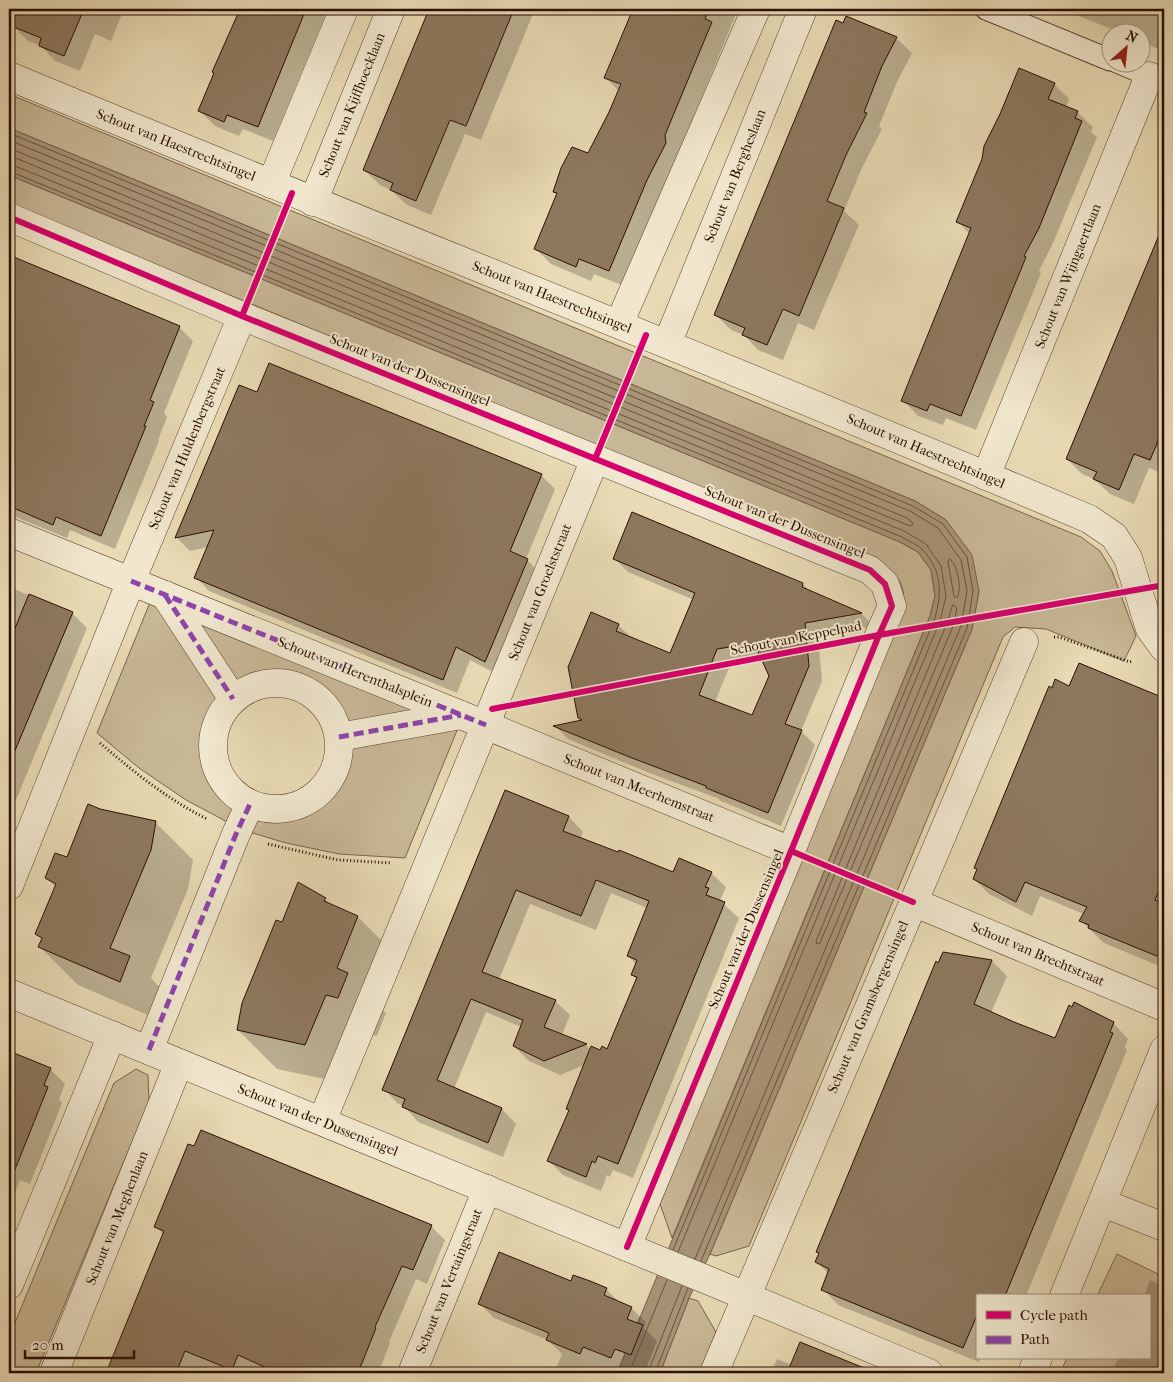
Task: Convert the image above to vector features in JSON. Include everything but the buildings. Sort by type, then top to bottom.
[{"type":"street","points":[[271,184],[344,9]]},
{"type":"street","name":"Schout van Kijffhoecklaan","points":[[313,202],[392,9]]},
{"type":"street","points":[[619,324],[756,9]]},
{"type":"street","name":"Schout van Bergheslaan","points":[[668,344],[803,9]]},
{"type":"street","name":"Schout van Haestrechtsingel","points":[[9,76],[313,202],[668,344],[1089,519],[1114,536],[1128,558],[1150,629],[1164,648]]},
{"type":"street","name":"Schout van Wijngaertlaan","points":[[986,476],[1156,79]]},
{"type":"street","name":"Schout van der Dussensingel","points":[[9,217],[242,316],[870,570],[885,584],[892,606],[791,851],[638,1252]]},
{"type":"street","name":"Schout van Huldenbergstraat","points":[[131,581],[242,316]]},
{"type":"street","name":"Schout van Groelststraat","points":[[486,725],[595,459]]},
{"type":"street","name":"Schout van Herenthalsplein","points":[[9,532],[486,725]]},
{"type":"street","points":[[9,886],[131,581]]},
{"type":"street","points":[[165,595],[233,699]]},
{"type":"street","name":"Schout van Gramsbergensingel","points":[[714,1373],[1024,642]]},
{"type":"street","points":[[277,682],[296,686],[313,694],[328,710],[337,728],[339,737],[340,745],[337,764],[326,786],[310,800],[282,809],[250,804],[232,791],[218,770],[213,749],[215,732],[221,715],[233,699],[244,691],[260,685],[277,682]]},
{"type":"street","points":[[339,737],[461,715]]},
{"type":"street","points":[[322,1121],[486,725]]},
{"type":"street","name":"Schout van Meerhemstraat","points":[[486,725],[791,851]]},
{"type":"street","points":[[149,1050],[236,834],[250,804]]},
{"type":"street","name":"Schout van Brechtstraat","points":[[913,902],[1164,1007]]},
{"type":"street","name":"Schout van der Dussensingel","points":[[9,993],[929,1373]]},
{"type":"street","points":[[9,1285],[112,1035]]},
{"type":"street","points":[[1065,1294],[1164,1050]]},
{"type":"street","name":"Schout van Meghenlaan","points":[[54,1373],[179,1063]]},
{"type":"street","name":"Schout van Vertaingstraat","points":[[412,1373],[487,1189]]},
{"type":"street","points":[[1103,1203],[1164,1227]]},
{"type":"street","points":[[1032,1373],[1037,1360]]},
{"type":"lane","points":[[986,9],[1100,56]]},
{"type":"lane","points":[[1140,72],[1156,79]]},
{"type":"path","points":[[1024,642],[1059,637],[1130,662],[1139,659]]},
{"type":"shaded area","points":[[9,94],[1081,537],[1100,551],[1112,571],[1136,636],[1124,661],[1046,629],[1015,627],[1003,637],[749,1246],[716,1256],[710,1254],[972,629],[979,591],[946,520],[915,501],[9,128]]},
{"type":"shaded area","points":[[9,175],[900,542],[918,552],[931,570],[935,596],[930,616],[672,1238],[660,1204],[903,608],[903,589],[898,579],[884,565],[9,204]]},
{"type":"shaded area","points":[[151,600],[163,606],[229,704],[216,730],[214,743],[218,767],[224,779],[243,800],[231,824],[186,800],[139,768],[97,733]]},
{"type":"shaded area","points":[[194,619],[421,712],[337,728],[320,700],[301,688],[279,684],[256,687],[245,691]]},
{"type":"shaded area","points":[[458,728],[405,858],[339,854],[286,843],[246,831],[257,806],[289,807],[314,797],[331,776],[340,745]]},
{"type":"shaded area","points":[[136,1069],[148,1075],[149,1101],[36,1373],[9,1373],[9,1337],[114,1083]]},
{"type":"shaded area","points":[[1117,1254],[1164,1277],[1164,1373],[1060,1373],[1066,1360],[1150,1360],[1150,1294],[1098,1294]]},
{"type":"shaded area","points":[[689,1298],[698,1301],[716,1332],[699,1373],[660,1373]]},
{"type":"water","points":[[9,128],[915,501],[946,520],[972,555],[979,591],[972,629],[710,1254],[689,1298],[660,1373],[617,1373],[930,616],[935,596],[931,570],[918,552],[900,542],[9,175]]},
{"type":"marked path","points":[[131,581],[486,725]]},
{"type":"marked path","points":[[165,595],[233,699]]},
{"type":"marked path","points":[[339,737],[461,715]]},
{"type":"marked path","points":[[149,1050],[236,834],[250,804]]},
{"type":"cycle path","points":[[242,316],[292,193]]},
{"type":"cycle path","points":[[9,217],[242,316],[870,570],[885,584],[892,606],[627,1247]]},
{"type":"cycle path","points":[[595,459],[646,335]]},
{"type":"cycle path","name":"Schout van Keppelpad","points":[[492,709],[879,635],[1164,585]]},
{"type":"cycle path","points":[[791,851],[913,902]]}]
